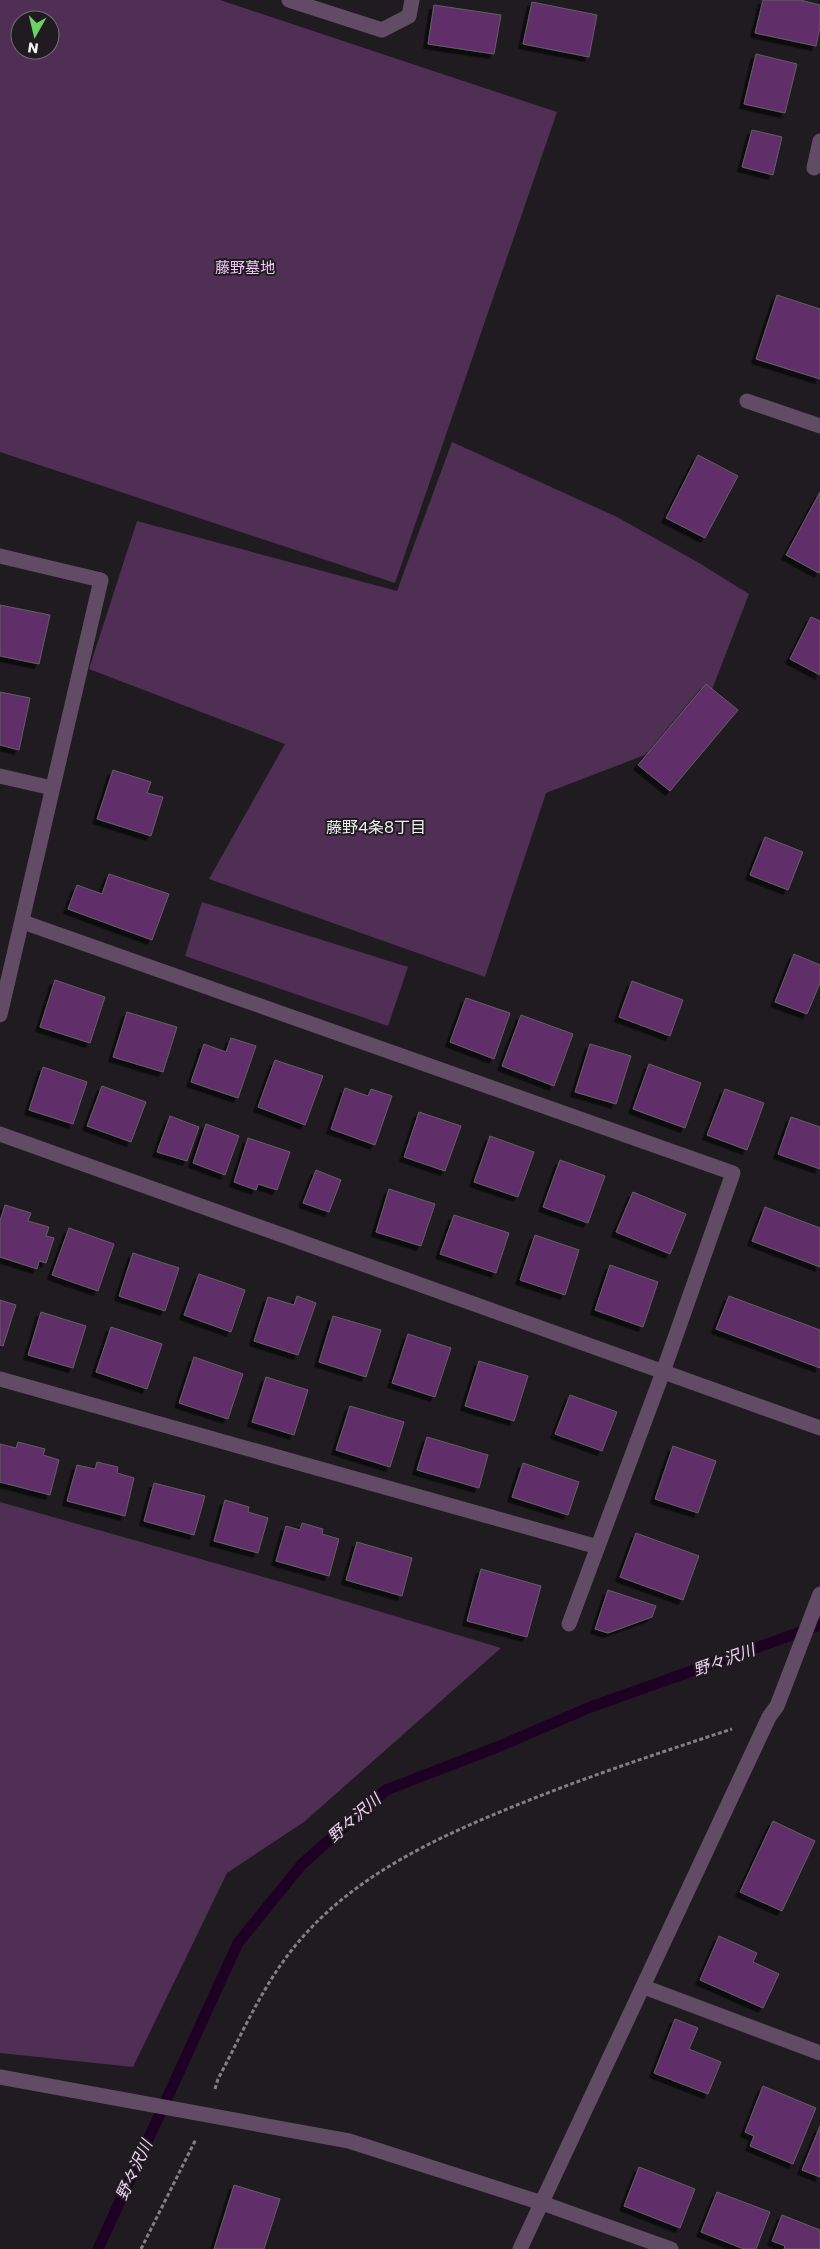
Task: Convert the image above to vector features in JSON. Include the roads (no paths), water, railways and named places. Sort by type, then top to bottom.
[{"type":"street","points":[[289,0],[382,30],[409,16],[412,0]]},
{"type":"street","points":[[814,168],[820,141]]},
{"type":"street","points":[[747,401],[820,426]]},
{"type":"street","points":[[0,556],[101,580],[0,1015]]},
{"type":"street","points":[[0,776],[52,788]]},
{"type":"street","points":[[23,922],[733,1173],[663,1372],[569,1624]]},
{"type":"street","points":[[0,1134],[820,1428]]},
{"type":"street","points":[[0,1380],[598,1547]]},
{"type":"street","points":[[520,2249],[773,1712],[820,1594]]},
{"type":"street","points":[[644,1987],[820,2053]]},
{"type":"street","points":[[0,2077],[349,2141],[542,2203],[672,2249]]},
{"type":"waterway","name":"野々沢川","points":[[98,2249],[238,1943],[302,1864],[386,1790],[500,1746],[588,1708],[820,1625]]},
{"type":"district","name":"藤野4条8丁目","points":[[376,827]]},
{"type":"park label","name":"藤野墓地","points":[[245,267]]}]
